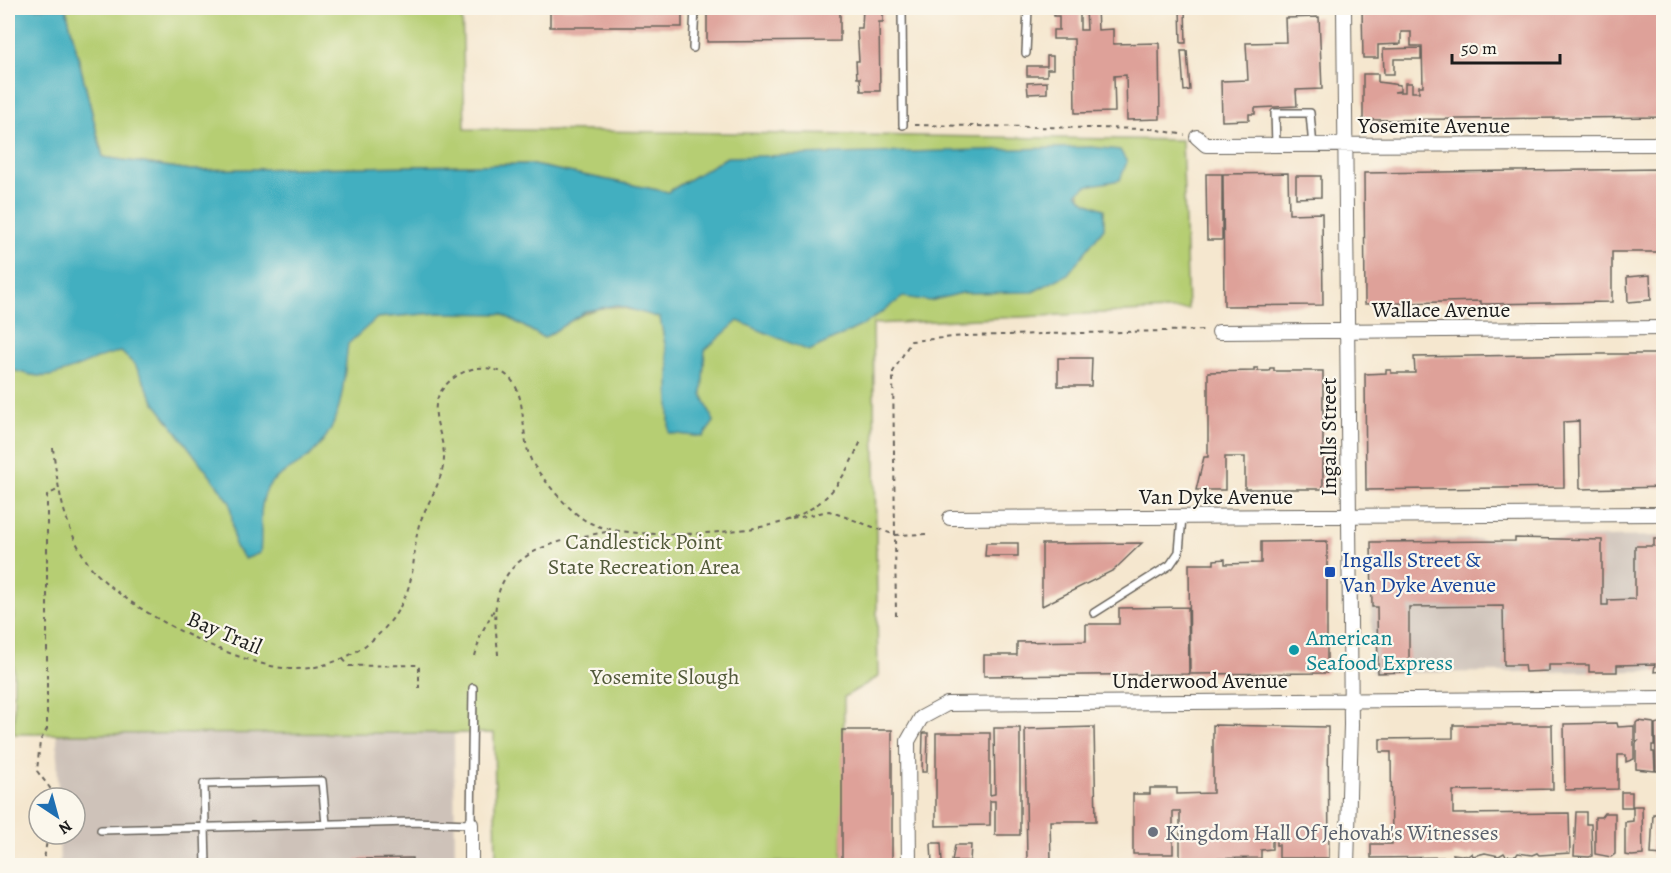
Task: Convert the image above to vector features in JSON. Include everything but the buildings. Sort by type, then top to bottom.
[{"type":"street","name":"Ingalls Street","points":[[1344,8],[1350,701],[1347,866]]},
{"type":"street","name":"Yosemite Avenue","points":[[1201,141],[1313,147],[1664,144]]},
{"type":"street","name":"Wallace Avenue","points":[[1219,332],[1664,328]]},
{"type":"street","name":"Van Dyke Avenue","points":[[950,518],[1664,514]]},
{"type":"street","name":"Underwood Avenue","points":[[909,866],[908,741],[921,718],[947,704],[1664,698]]},
{"type":"street","points":[[471,824],[471,866]]},
{"type":"lane","points":[[693,48],[695,8]]},
{"type":"lane","points":[[902,8],[903,125]]},
{"type":"lane","points":[[1026,53],[1028,8]]},
{"type":"lane","points":[[1276,146],[1275,113],[1310,113],[1313,147]]},
{"type":"lane","points":[[1094,613],[1170,565],[1179,552],[1182,517]]},
{"type":"lane","points":[[101,830],[326,824],[471,824],[473,688]]},
{"type":"lane","points":[[206,866],[204,784],[322,781],[326,824]]},
{"type":"path","points":[[903,125],[1152,129],[1201,141]]},
{"type":"path","points":[[896,616],[893,372],[911,341],[964,336],[1197,329],[1219,332]]},
{"type":"path","name":"Bay Trail","points":[[53,448],[58,489],[65,519],[90,566],[119,596],[149,615],[248,661],[273,667],[297,669],[343,659],[368,644],[389,624],[402,604],[410,582],[420,524],[443,474],[444,453],[435,416],[437,398],[446,385],[465,371],[483,367],[500,372],[513,382],[521,397],[524,441],[533,465],[583,519],[611,531],[673,533],[739,530],[790,520],[818,504],[833,490],[846,474],[861,441]]},
{"type":"path","points":[[48,786],[37,771],[40,741],[47,729],[47,495],[58,489]]},
{"type":"path","points":[[790,520],[829,511],[895,535],[926,534]]},
{"type":"path","points":[[475,656],[481,634],[496,606],[507,575],[532,552],[549,543],[570,537],[611,531]]},
{"type":"path","points":[[496,606],[498,655]]},
{"type":"path","points":[[343,659],[349,666],[419,664],[419,688]]},
{"type":"path","points":[[43,866],[46,846]]},
{"type":"shaded area","points":[[1663,536],[1663,671],[1372,673],[1371,541]]},
{"type":"shaded area","points":[[57,732],[454,732],[455,865],[60,865],[59,846],[87,846],[87,786],[58,786]]},
{"type":"green space","name":"Candlestick Point State Recreation Area","points":[[66,8],[462,8],[465,129],[1182,140],[1188,309],[873,324],[878,677],[844,697],[842,862],[496,865],[494,733],[14,734],[12,370],[108,304],[501,301],[544,338],[574,319],[607,307],[631,310],[1082,208],[1075,158],[727,157],[668,192],[528,164],[191,170],[103,157]]},
{"type":"water","points":[[8,8],[66,8],[103,157],[191,170],[528,164],[668,192],[727,157],[1091,147],[1120,150],[1127,162],[1120,180],[1086,186],[1077,193],[1086,202],[1104,209],[1104,228],[1068,274],[1033,292],[962,293],[930,301],[903,297],[865,324],[809,351],[738,321],[705,350],[702,394],[714,422],[703,437],[669,433],[669,366],[660,318],[616,305],[586,311],[544,338],[502,314],[438,313],[377,318],[348,344],[339,408],[326,436],[303,461],[278,477],[267,489],[261,512],[260,553],[245,559],[235,547],[230,502],[155,403],[135,365],[121,352],[102,356],[68,371],[49,376],[35,376],[12,370],[8,373]]},
{"type":"place","name":"Ingalls Street & Van Dyke Avenue","points":[[1330,572]]},
{"type":"place","name":"American Seafood Express","points":[[1294,650]]},
{"type":"place","name":"Kingdom Hall Of Jehovah's Witnesses","points":[[1153,832]]},
{"type":"park label","name":"Yosemite Slough","points":[[665,676]]}]
